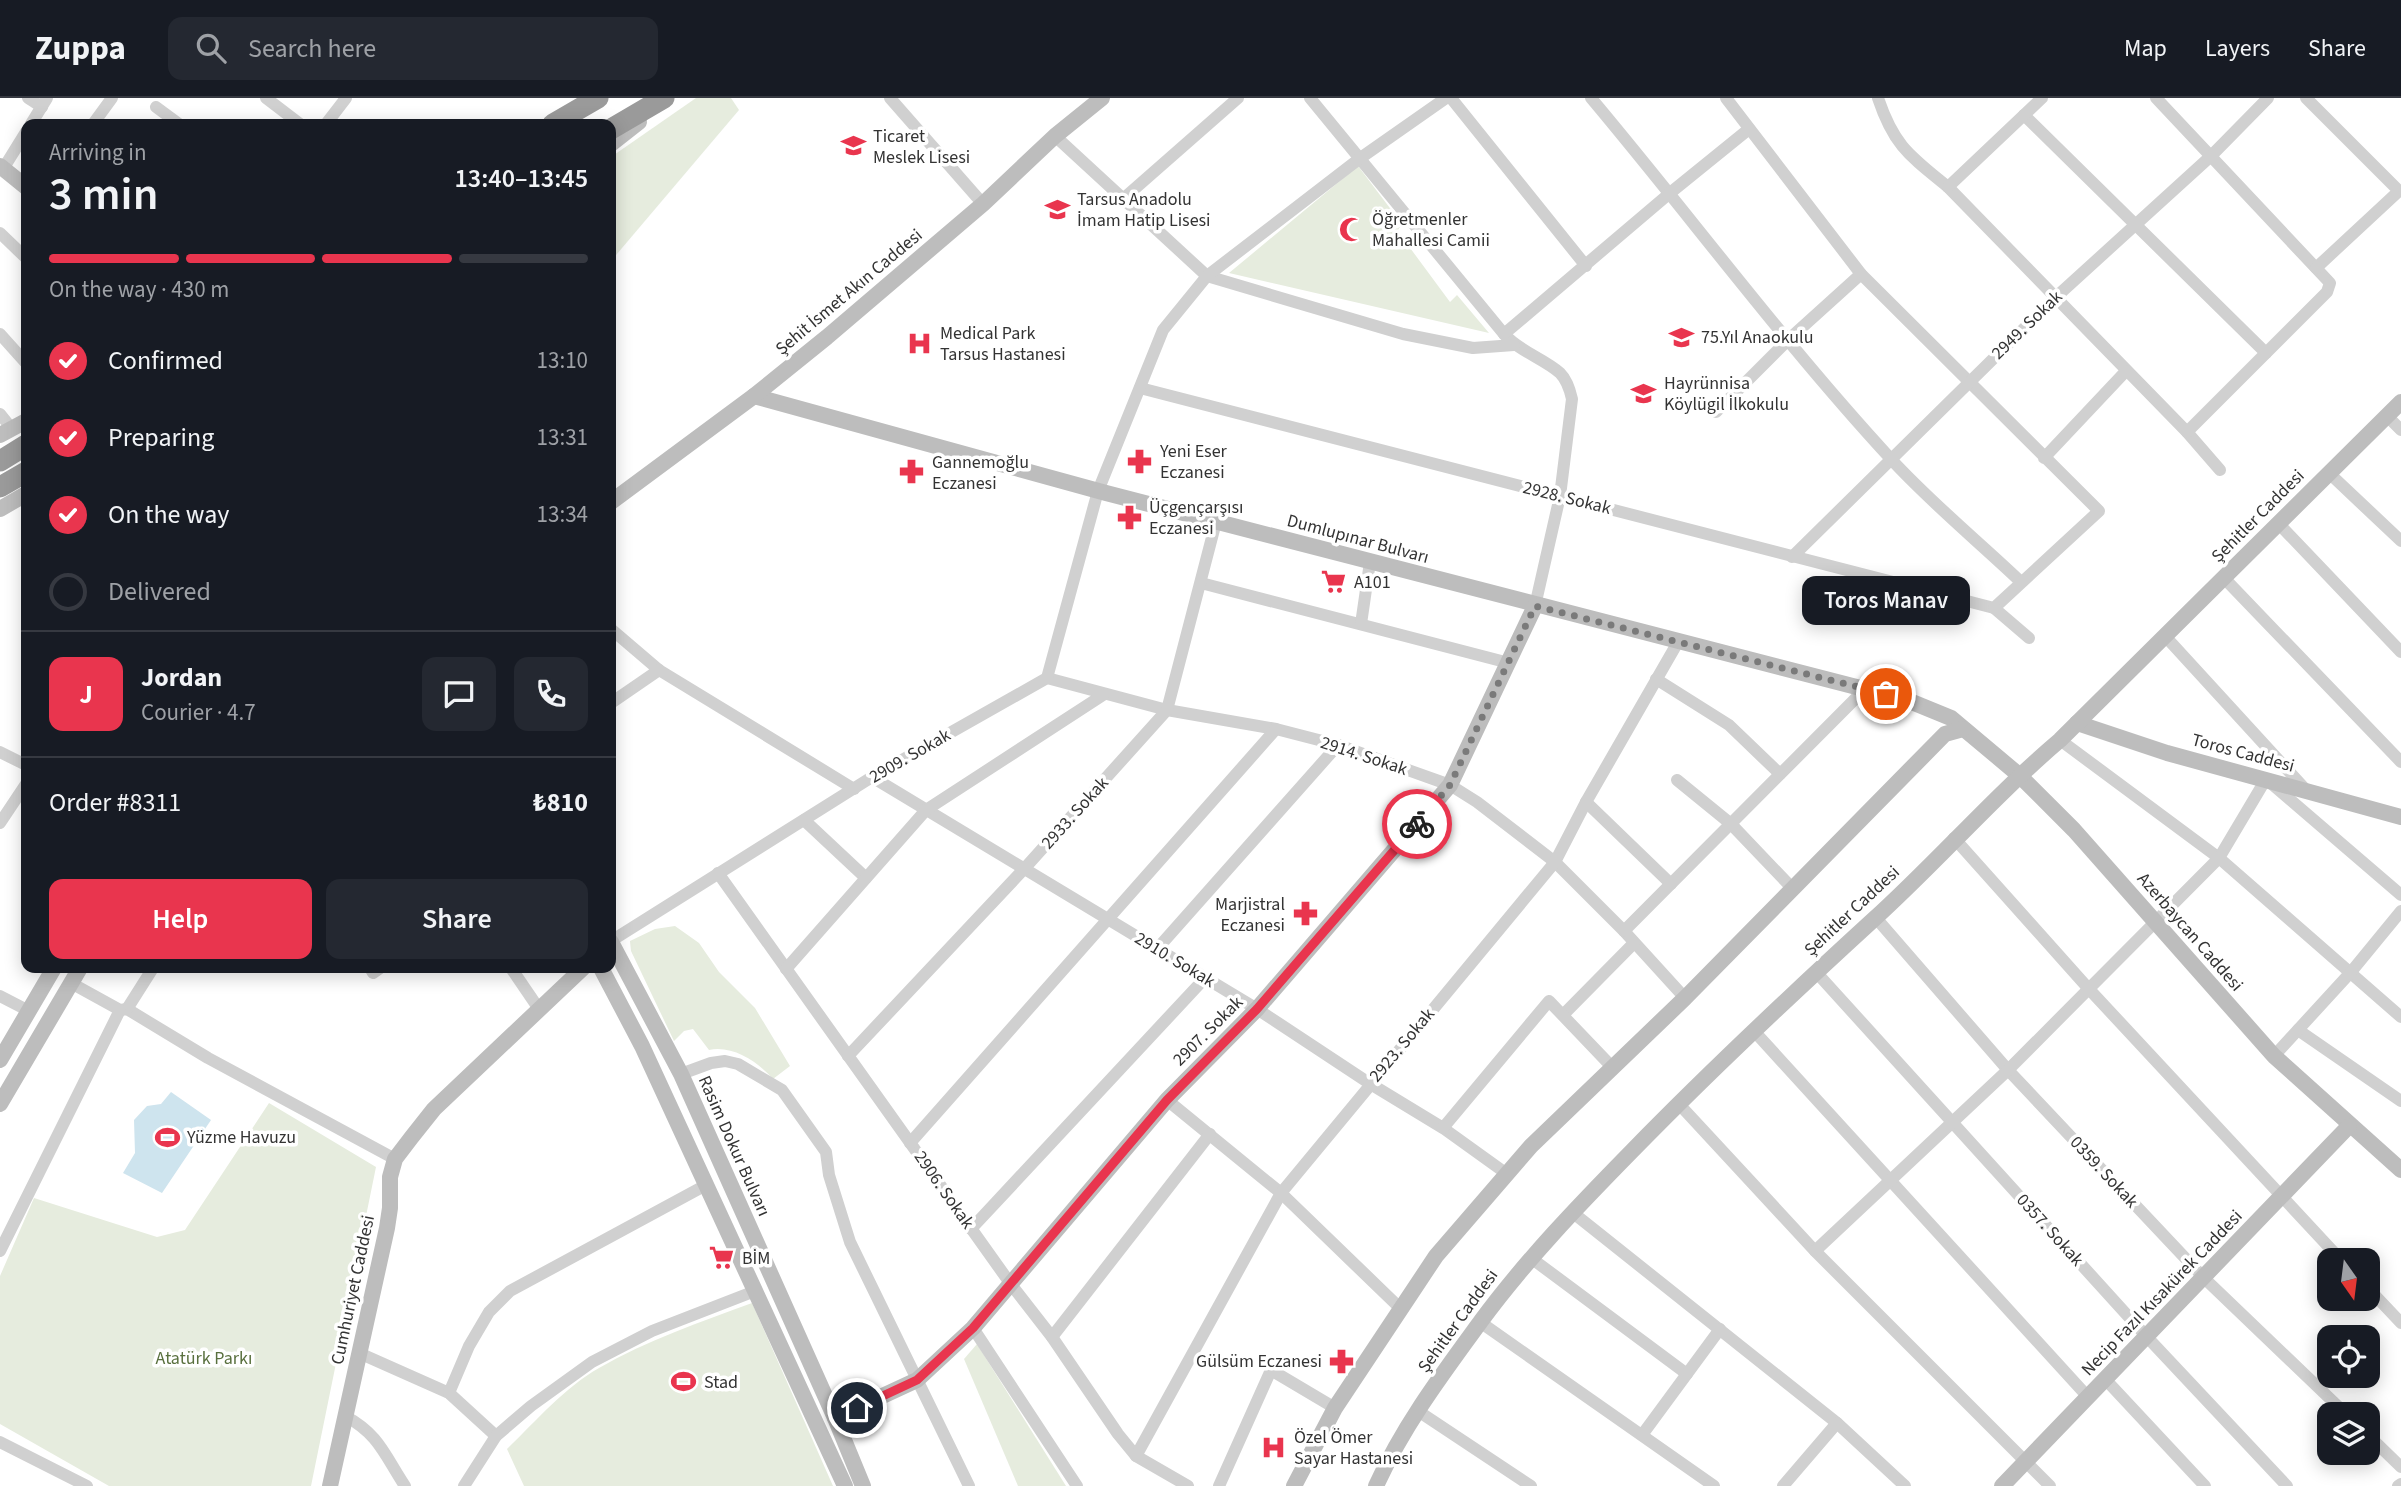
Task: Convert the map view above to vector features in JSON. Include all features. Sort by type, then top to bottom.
[{"type":"highway","points":[[562,119],[598,98]]},
{"type":"highway","points":[[616,126],[664,98]]},
{"type":"highway","points":[[0,461],[21,449]]},
{"type":"highway","points":[[0,487],[21,474]]},
{"type":"street","points":[[28,98],[45,102],[34,119]]},
{"type":"street","points":[[98,119],[112,98]]},
{"type":"street","points":[[266,98],[293,119]]},
{"type":"street","points":[[330,119],[346,98]]},
{"type":"street","points":[[616,140],[669,98]]},
{"type":"street","points":[[890,98],[983,204]]},
{"type":"street","name":"Şehit İsmet Akın Caddesi","points":[[616,498],[754,396],[827,337],[983,204],[1055,136],[1102,98]]},
{"type":"street","points":[[1123,199],[1238,98]]},
{"type":"street","points":[[1310,98],[1504,334],[1514,345],[1561,374],[1573,398],[1560,496],[1535,606]]},
{"type":"street","points":[[1047,678],[1098,491],[1163,330],[1207,276],[1359,159],[1449,98],[1586,266]]},
{"type":"street","points":[[1591,98],[1788,340],[1891,459],[2021,582]]},
{"type":"street","points":[[1726,98],[1861,274],[2099,511],[1994,608]]},
{"type":"street","points":[[1878,98],[1887,125],[1907,154],[1948,187],[2187,432],[2220,470]]},
{"type":"street","points":[[1948,187],[2042,98]]},
{"type":"street","points":[[2156,98],[2330,283],[2327,292],[2187,432]]},
{"type":"street","name":"2949. Sokak","points":[[1792,557],[2056,297],[2211,156],[2268,98]]},
{"type":"street","points":[[2306,98],[2399,191],[2316,268]]},
{"type":"street","points":[[156,107],[172,119]]},
{"type":"street","points":[[2024,115],[2266,353]]},
{"type":"street","points":[[1504,334],[1670,193],[1749,130]]},
{"type":"street","points":[[1055,136],[1207,276],[1403,334],[1472,348],[1514,345]]},
{"type":"street","points":[[21,139],[1,167],[21,183]]},
{"type":"street","points":[[0,233],[21,253]]},
{"type":"street","points":[[1716,412],[1788,340],[1861,274]]},
{"type":"street","points":[[0,334],[21,357]]},
{"type":"street","points":[[2044,458],[2126,371]]},
{"type":"street","name":"2928. Sokak","points":[[1140,388],[1994,608],[2029,638]]},
{"type":"street","name":"Dumlupınar Bulvarı","points":[[754,396],[1098,491],[1907,700],[1957,724]]},
{"type":"street","name":"Şehitler Caddesi","points":[[1382,1484],[1418,1411],[1459,1347],[1501,1292],[1572,1212],[1678,1103],[1816,971],[1876,918],[2019,775],[2060,740],[2401,402]]},
{"type":"street","points":[[0,414],[13,428]]},
{"type":"street","points":[[2387,416],[2401,430]]},
{"type":"street","points":[[2329,473],[2401,541]]},
{"type":"street","points":[[0,509],[21,497]]},
{"type":"street","name":"2933. Sokak","points":[[848,1056],[1024,869],[1167,709],[1216,522]]},
{"type":"street","points":[[2278,523],[2401,652]]},
{"type":"street","points":[[1361,624],[1370,562]]},
{"type":"street","points":[[2224,578],[2401,762]]},
{"type":"street","points":[[1201,583],[1509,663]]},
{"type":"street","name":"2907. Sokak","points":[[835,1418],[917,1380],[973,1328],[1167,1100],[1257,1009],[1450,785],[1535,606]]},
{"type":"street","points":[[616,633],[659,670],[853,789]]},
{"type":"street","points":[[2165,636],[2306,790]]},
{"type":"street","name":"2923. Sokak","points":[[1136,1456],[1281,1193],[1555,862],[1586,802],[1678,642]]},
{"type":"street","points":[[616,700],[659,670]]},
{"type":"street","name":"2914. Sokak","points":[[1047,678],[1103,695],[1276,729],[1338,745],[1450,785],[1477,802],[1555,862],[1624,931],[1685,998]]},
{"type":"street","name":"2909. Sokak","points":[[616,938],[853,789],[1047,678]]},
{"type":"street","points":[[1657,679],[1729,725],[1780,774]]},
{"type":"street","points":[[1624,931],[1865,689]]},
{"type":"street","points":[[786,969],[926,810],[1103,695]]},
{"type":"street","name":"Toros Caddesi","points":[[2077,723],[2166,753],[2400,813]]},
{"type":"street","points":[[1294,1486],[1335,1408],[1436,1256],[1531,1146],[1685,998],[1957,724]]},
{"type":"street","name":"Azerbaycan Caddesi","points":[[1957,724],[2019,775],[2155,920],[2274,1056],[2401,1170]]},
{"type":"street","points":[[910,1143],[1276,729]]},
{"type":"street","points":[[2060,740],[2219,858],[2401,1017]]},
{"type":"street","points":[[1157,949],[1338,745]]},
{"type":"street","points":[[0,752],[21,762]]},
{"type":"street","name":"2910. Sokak","points":[[872,778],[1257,1009],[1443,1128],[1507,1174]]},
{"type":"street","points":[[1815,1251],[2008,1070],[2219,858],[2266,779],[2401,895]]},
{"type":"street","points":[[1677,780],[1731,824],[1793,889]]},
{"type":"street","points":[[0,823],[21,792]]},
{"type":"street","points":[[1586,802],[1671,884]]},
{"type":"street","points":[[804,820],[866,878]]},
{"type":"street","points":[[1954,838],[2088,988],[2329,1248]]},
{"type":"street","name":"2906. Sokak","points":[[718,873],[971,1229],[1052,1337],[1118,1434],[1136,1456],[1188,1486]]},
{"type":"street","points":[[2274,1056],[2351,972],[2401,911]]},
{"type":"street","name":"0359. Sokak","points":[[1876,918],[2008,1070],[2204,1278],[2333,1402]]},
{"type":"street","points":[[1563,1016],[1634,943]]},
{"type":"street","name":"Rasim Dokur Bulvarı","points":[[616,950],[681,1074],[863,1486]]},
{"type":"street","name":"0357. Sokak","points":[[1816,971],[2287,1486]]},
{"type":"street","points":[[0,1060],[51,973]]},
{"type":"street","points":[[0,1104],[77,973]]},
{"type":"street","points":[[0,1251],[124,1009],[149,973]]},
{"type":"street","points":[[514,973],[539,1009]]},
{"type":"street","name":"Cumhuriyet Caddesi","points":[[330,1486],[389,1218],[390,1177],[395,1159],[434,1109],[578,973]]},
{"type":"street","points":[[604,973],[642,1046],[845,1486]]},
{"type":"street","points":[[971,1229],[1205,978]]},
{"type":"street","points":[[71,983],[124,1009],[208,1058],[395,1159]]},
{"type":"street","points":[[0,996],[29,1011]]},
{"type":"street","points":[[1443,1128],[1549,1001],[1613,1068]]},
{"type":"street","points":[[2298,1030],[2401,1101]]},
{"type":"street","points":[[1754,1031],[2088,1397]]},
{"type":"street","points":[[681,1074],[710,1063],[725,1061],[738,1064],[782,1090],[826,1152],[829,1175],[850,1242],[969,1486]]},
{"type":"street","points":[[1167,1100],[1281,1193],[1401,1309]]},
{"type":"street","points":[[1678,1103],[1815,1251],[2050,1486]]},
{"type":"street","name":"Necip Fazıl Kısakürek Caddesi","points":[[2001,1486],[2349,1126]]},
{"type":"street","points":[[1052,1337],[1210,1134]]},
{"type":"street","points":[[449,1393],[469,1346],[489,1312],[510,1291],[706,1185]]},
{"type":"street","points":[[1572,1212],[1837,1423],[1905,1486]]},
{"type":"street","points":[[1531,1258],[1687,1374]]},
{"type":"street","points":[[464,1486],[496,1436],[531,1406],[592,1362],[652,1331],[755,1291]]},
{"type":"street","points":[[2380,1301],[2401,1323]]},
{"type":"street","points":[[1480,1322],[1714,1486]]},
{"type":"street","points":[[973,1328],[1077,1486]]},
{"type":"street","points":[[1642,1435],[1720,1329]]},
{"type":"street","points":[[359,1353],[449,1393],[496,1436]]},
{"type":"street","points":[[1219,1486],[1271,1370],[1335,1408]]},
{"type":"street","points":[[2106,1380],[2205,1486]]},
{"type":"street","points":[[1418,1411],[1531,1486]]},
{"type":"street","points":[[345,1416],[364,1426],[383,1448],[405,1486]]},
{"type":"street","points":[[1783,1486],[1837,1423]]},
{"type":"street","points":[[0,1442],[80,1484]]},
{"type":"street","points":[[2380,1447],[2401,1467]]},
{"type":"green space","points":[[696,98],[731,98],[739,110],[616,255],[616,154]]},
{"type":"green space","points":[[1358,166],[1402,224],[1398,230],[1402,237],[1450,302],[1457,295],[1489,333],[1229,273]]},
{"type":"green space","points":[[675,926],[699,943],[719,972],[755,1008],[790,1066],[773,1079],[736,1052],[709,1050],[693,1029],[684,1031],[674,1041],[631,951],[630,941],[655,929]]},
{"type":"green space","name":"Atatürk Parkı","points":[[269,1103],[376,1167],[311,1486],[109,1486],[0,1424],[0,1276],[34,1198],[157,1237],[185,1230]]},
{"type":"green space","name":"Stad","points":[[752,1303],[833,1486],[524,1486],[507,1449],[574,1385],[599,1368],[636,1349]]},
{"type":"green space","points":[[977,1344],[1066,1486],[1018,1486],[964,1359]]},
{"type":"water","name":"Yüzme Havuzu","points":[[171,1092],[211,1120],[162,1193],[123,1173],[135,1153],[134,1120],[147,1106],[161,1104]]},
{"type":"way so far","points":[[1417,824],[1450,785],[1535,606],[1886,694]]},
{"type":"place","name":"Ticaret Meslek Lisesi","points":[[853,146]]},
{"type":"place","name":"Tarsus Anadolu İmam Hatip Lisesi","points":[[1057,209]]},
{"type":"place","name":"Öğretmenler Mahallesi Camii","points":[[1352,229]]},
{"type":"place","name":"75.Yıl Anaokulu","points":[[1681,337]]},
{"type":"place","name":"Medical Park Tarsus Hastanesi","points":[[920,343]]},
{"type":"place","name":"Hayrünnisa Köylügil İlkokulu","points":[[1644,393]]},
{"type":"place","name":"Yeni Eser Eczanesi","points":[[1140,461]]},
{"type":"place","name":"Gannemoğlu Eczanesi","points":[[912,472]]},
{"type":"place","name":"Üçgençarşısı Eczanesi","points":[[1129,517]]},
{"type":"place","name":"A101","points":[[1334,582]]},
{"type":"place","name":"Toros Manav","points":[[1886,694]]},
{"type":"place","name":"Marjistral Eczanesi","points":[[1305,914]]},
{"type":"place","name":"Yüzme Havuzu","points":[[167,1137]]},
{"type":"place","name":"BİM","points":[[722,1258]]},
{"type":"place","name":"Gülsüm Eczanesi","points":[[1342,1361]]},
{"type":"place","name":"Stad","points":[[684,1382]]},
{"type":"place","name":"Özel Ömer Sayar Hastanesi","points":[[1274,1447]]},
{"type":"route","points":[[857,1408],[917,1380],[973,1328],[1167,1100],[1257,1009],[1417,824]]}]
